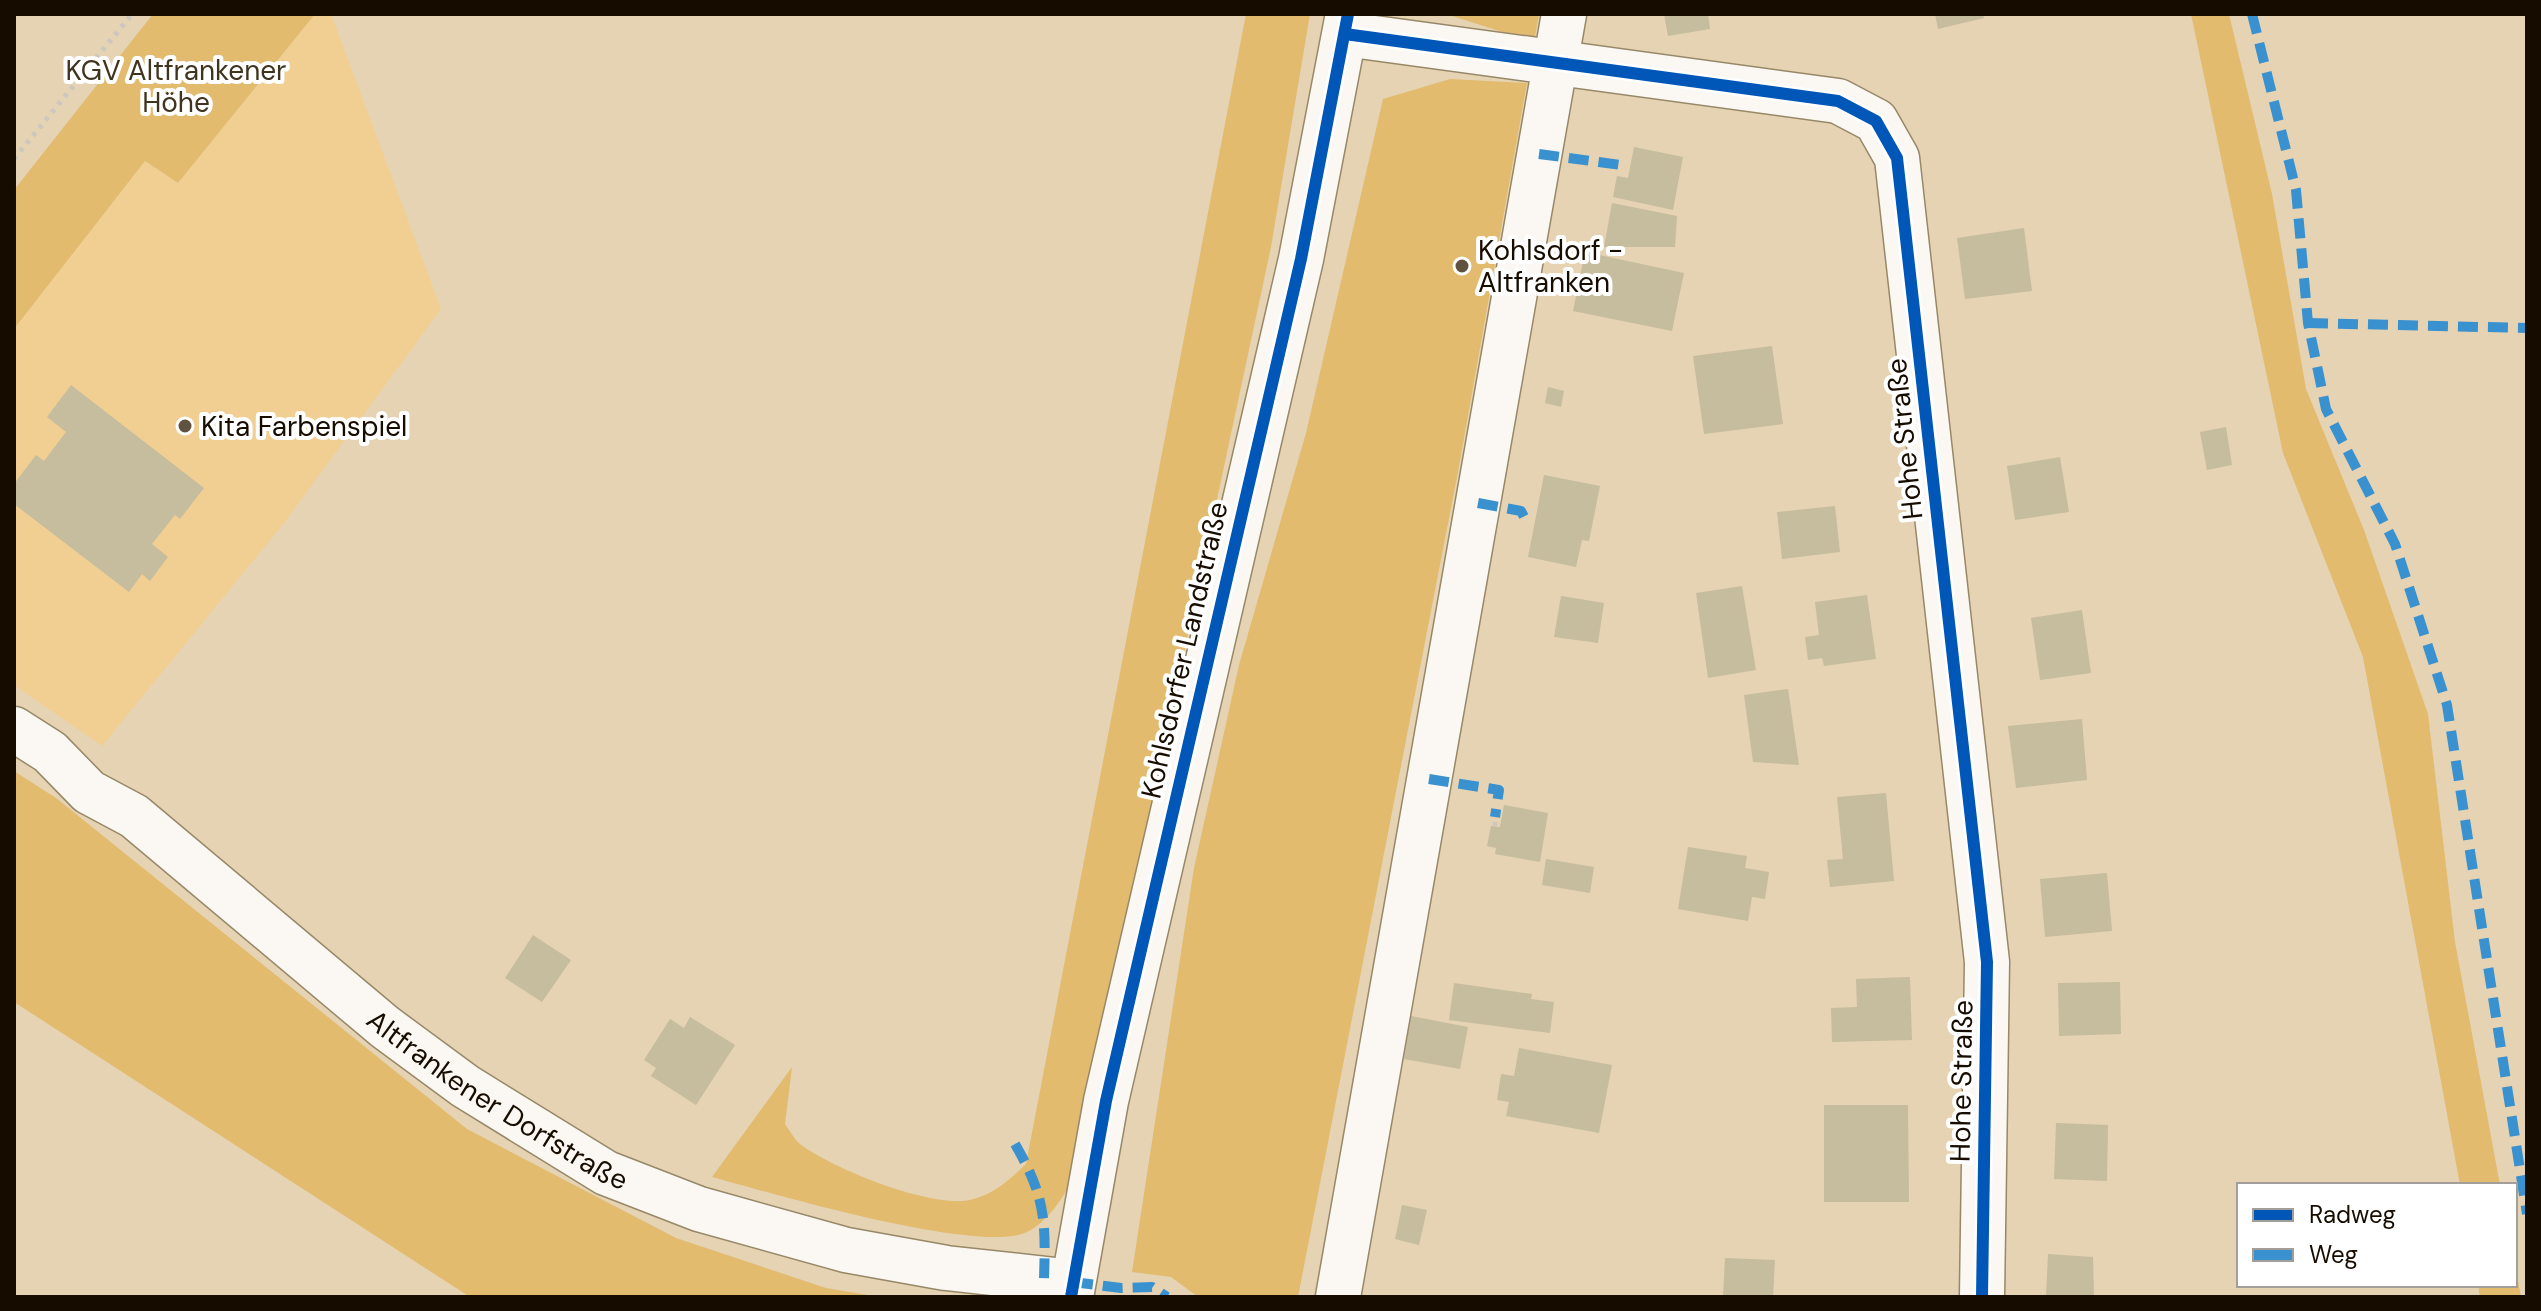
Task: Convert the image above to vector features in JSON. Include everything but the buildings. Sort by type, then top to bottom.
[{"type":"street","points":[[1338,1297],[1564,14]]},
{"type":"street","name":"Hohe Straße","points":[[1346,24],[1555,64],[1838,101],[1876,121],[1897,158],[1987,962],[1982,1297]]},
{"type":"street","name":"Kohlsdorfer Landstraße","points":[[1072,1289],[1109,1086],[1301,259],[1346,24]]},
{"type":"street","name":"Altfrankener Dorfstraße","points":[[14,729],[50,752],[89,792],[134,816],[385,1027],[465,1086],[606,1173],[699,1209],[846,1250],[1072,1289]]},
{"type":"path","points":[[14,159],[132,14]]},
{"type":"path","points":[[1495,817],[1495,826]]},
{"type":"shaded area","name":"Kita Farbenspiel","points":[[315,14],[331,14],[441,309],[284,523],[102,746],[14,685],[14,329],[145,161],[178,183]]},
{"type":"green space","name":"KGV Altfrankener Höhe","points":[[153,14],[315,14],[178,183],[145,161],[14,329],[14,190]]},
{"type":"green space","points":[[1246,14],[1310,14],[1271,247],[1071,1182],[1041,1223],[1027,1232],[1002,1237],[922,1229],[712,1177],[792,1067],[785,1124],[800,1144],[858,1175],[931,1198],[970,1200],[994,1190],[1026,1164]]},
{"type":"green space","points":[[1446,14],[1539,14],[1534,42]]},
{"type":"green space","points":[[2191,14],[2229,14],[2272,194],[2306,389],[2364,530],[2428,714],[2455,942],[2500,1183],[2460,1183],[2363,657],[2283,453]]},
{"type":"green space","points":[[1450,79],[1527,83],[1458,472],[1298,1297],[1198,1297],[1171,1277],[1132,1272],[1194,868],[1239,665],[1306,433],[1383,99]]},
{"type":"green space","points":[[14,771],[56,798],[467,1129],[676,1238],[826,1288],[880,1297],[470,1297],[14,1002]]},
{"type":"green space","points":[[2517,1276],[2521,1297],[2480,1297],[2478,1287],[2517,1287]]},
{"type":"marked path","points":[[2252,14],[2296,190],[2308,323],[2326,409],[2395,544],[2447,705],[2527,1214]]},
{"type":"marked path","points":[[1539,154],[1621,165]]},
{"type":"marked path","points":[[2308,323],[2527,328]]},
{"type":"marked path","points":[[1478,503],[1521,511],[1527,523]]},
{"type":"marked path","points":[[1429,779],[1499,790],[1495,817]]},
{"type":"marked path","points":[[1015,1144],[1042,1208],[1044,1279]]},
{"type":"marked path","points":[[1073,1282],[1121,1288],[1152,1287],[1167,1297]]},
{"type":"cycle path","points":[[1071,1297],[1106,1101],[1301,259],[1348,14]]},
{"type":"cycle path","points":[[1345,34],[1838,101],[1876,121],[1897,158],[1987,962],[1982,1297]]},
{"type":"place","name":"Kohlsdorf - Altfranken","points":[[1462,266]]},
{"type":"place","name":"Kita Farbenspiel","points":[[185,426]]}]
